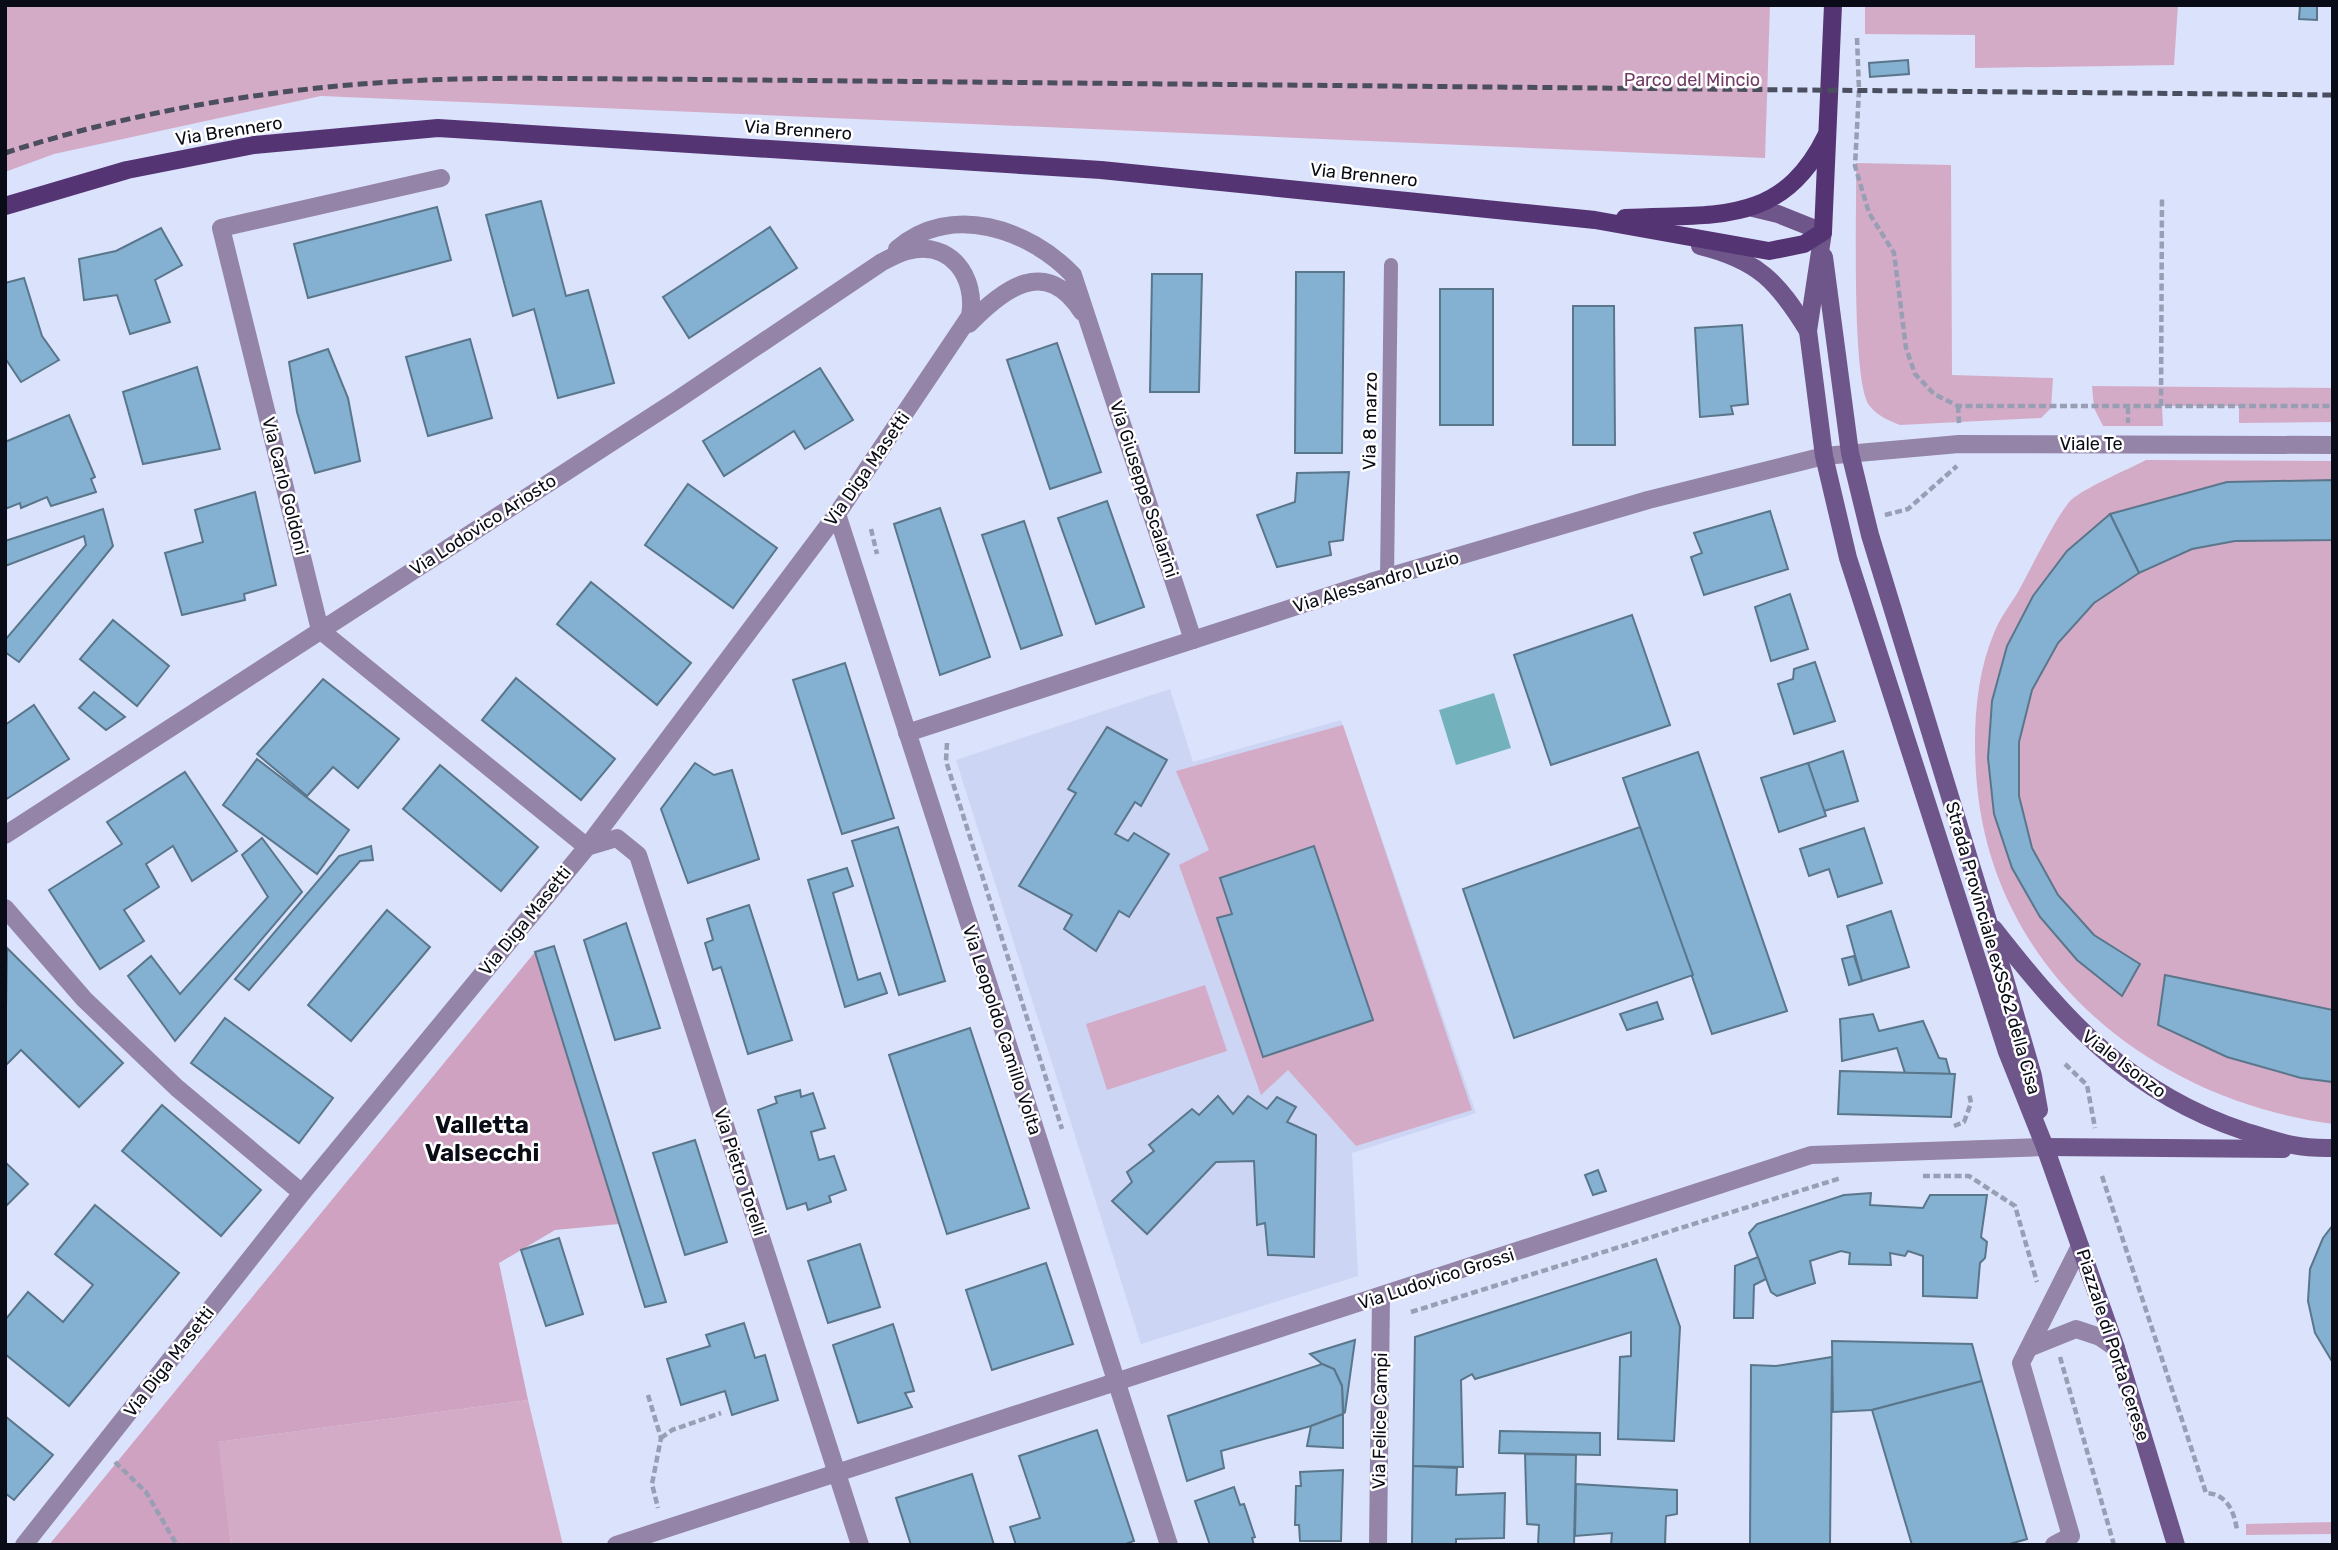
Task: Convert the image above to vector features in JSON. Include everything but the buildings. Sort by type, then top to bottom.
[{"type":"main road","points":[[1823,232],[1833,5]]},
{"type":"main road","name":"Via Brennero","points":[[5,206],[127,170],[254,145],[438,128],[1101,170],[1595,220],[1769,251],[1804,244],[1823,232]]},
{"type":"main road","name":"Via Brennero","points":[[1754,208],[1785,191],[1809,168],[1829,130]]},
{"type":"main road","name":"Via Brennero","points":[[1595,220],[1754,208],[1787,217],[1823,232]]},
{"type":"main road","name":"Via Brennero","points":[[1595,220],[1735,256],[1773,280],[1808,331]]},
{"type":"main road","name":"Strada Provinciale exSS62 della Cisa","points":[[1823,232],[1808,331],[1824,456],[1848,558],[2007,1052],[2045,1147]]},
{"type":"main road","name":"Strada Provinciale exSS62 della Cisa","points":[[1823,232],[1850,453],[1867,519],[2033,1076],[2045,1147]]},
{"type":"main road","name":"Viale Isonzo","points":[[1988,921],[2049,1000],[2099,1049],[2174,1102],[2225,1124],[2301,1149]]},
{"type":"main road","name":"Viale Isonzo","points":[[2045,1147],[2333,1148]]},
{"type":"main road","name":"Piazzale di Porta Cerese","points":[[2045,1147],[2116,1348],[2176,1545]]},
{"type":"street","name":"Via Carlo Goldoni","points":[[320,629],[221,228],[441,178]]},
{"type":"street","points":[[882,262],[919,234],[939,228],[960,225],[1003,229],[1041,247],[1073,275],[1094,337]]},
{"type":"street","name":"Via Lodovico Ariosto","points":[[5,835],[677,400],[882,262],[906,251],[922,248],[938,251],[952,258],[964,270]]},
{"type":"street","name":"Via Diga Masetti","points":[[24,1545],[302,1192],[587,847],[837,514],[970,316],[973,300],[964,270]]},
{"type":"street","points":[[962,330],[997,295],[1014,285],[1033,282],[1052,285],[1069,295],[1081,309],[1094,337]]},
{"type":"street","name":"Via Giuseppe Scalarini","points":[[1094,337],[1193,640]]},
{"type":"street","name":"Viale Te","points":[[1850,453],[1959,444],[2333,445]]},
{"type":"street","name":"Via Alessandro Luzio","points":[[907,733],[1387,578],[1648,500],[1824,456],[1850,453]]},
{"type":"street","name":"Via Leopoldo Camillo Volta","points":[[837,514],[1169,1545]]},
{"type":"street","points":[[320,629],[587,847]]},
{"type":"street","name":"Via Pietro Torelli","points":[[587,847],[617,838],[638,855],[860,1545]]},
{"type":"street","points":[[5,908],[84,999],[177,1088],[302,1192]]},
{"type":"street","name":"Via Ludovico Grossi","points":[[616,1545],[1811,1155],[2045,1147]]},
{"type":"street","points":[[2054,1545],[2071,1536],[2021,1363],[2080,1246]]},
{"type":"street","name":"Via Felice Campi","points":[[1378,1545],[1381,1297]]},
{"type":"street","points":[[2029,1348],[2053,1336],[2076,1329],[2100,1337],[2116,1348]]},
{"type":"lane","name":"Via 8 marzo","points":[[1387,578],[1391,265]]},
{"type":"path","points":[[1856,30],[1858,90],[1855,166],[1869,213],[1894,253],[1906,348],[1915,374],[1934,394],[1958,406],[2333,406]]},
{"type":"path","points":[[2161,406],[2162,195]]},
{"type":"path","points":[[1867,519],[1909,509],[1958,465]]},
{"type":"path","points":[[871,529],[881,568]]},
{"type":"path","points":[[941,722],[948,745],[947,765],[1065,1141]]},
{"type":"path","points":[[2065,1064],[2087,1085],[2096,1132]]},
{"type":"path","points":[[1943,1127],[1964,1122],[1971,1102],[1969,1093]]},
{"type":"path","points":[[1916,1176],[1969,1176],[2015,1206],[2046,1313]]},
{"type":"path","points":[[2102,1176],[2206,1493],[2221,1497],[2229,1505],[2237,1530]]},
{"type":"path","points":[[1381,1321],[1851,1177]]},
{"type":"path","points":[[2053,1336],[2114,1545]]},
{"type":"path","points":[[648,1395],[661,1438],[652,1484],[665,1529]]},
{"type":"path","points":[[661,1438],[672,1430],[721,1413]]},
{"type":"path","points":[[101,1448],[146,1492],[177,1545]]},
{"type":"shaded area","points":[[1170,689],[1193,762],[1341,720],[1476,1113],[1352,1153],[1358,1276],[1141,1344],[956,760]]},
{"type":"shaded area","points":[[1494,693],[1511,748],[1456,765],[1439,710]]},
{"type":"shaded area","points":[[535,952],[619,1224],[555,1230],[499,1263],[528,1400],[218,1442],[231,1545],[49,1545]]},
{"type":"green space","name":"Parco del Mincio","points":[[5,5],[1770,5],[1765,158],[321,96],[54,154],[5,172]]},
{"type":"green space","points":[[1865,5],[2178,5],[2174,65],[1975,68],[1975,35],[1865,34]]},
{"type":"green space","points":[[1856,163],[1951,165],[1952,375],[2053,378],[2051,408],[2041,418],[1900,425],[1879,415],[1869,405],[1863,388],[1857,327]]},
{"type":"green space","points":[[2092,386],[2333,388],[2333,422],[2239,423],[2239,406],[2162,406],[2163,426],[2103,426],[2094,408]]},
{"type":"green space","points":[[2146,460],[2333,461],[2333,1124],[2265,1110],[2201,1086],[2142,1053],[2090,1012],[2045,963],[2011,907],[1987,843],[1976,773],[1975,738],[1983,666],[1994,633],[2051,530],[2071,500],[2096,484]]},
{"type":"green space","points":[[1343,725],[1472,1110],[1356,1146],[1288,1070],[1261,1095],[1179,865],[1209,850],[1176,771]]},
{"type":"green space","points":[[1205,985],[1227,1051],[1107,1090],[1086,1024]]},
{"type":"green space","points":[[528,1400],[563,1545],[231,1545],[217,1442]]},
{"type":"green space","points":[[2333,1522],[2333,1534],[2246,1535],[2246,1524]]},
{"type":"railway","points":[[5,153],[108,124],[214,102],[321,88],[455,79],[2333,95]]},
{"type":"district","name":"Valletta Valsecchi","points":[[482,1139]]}]
